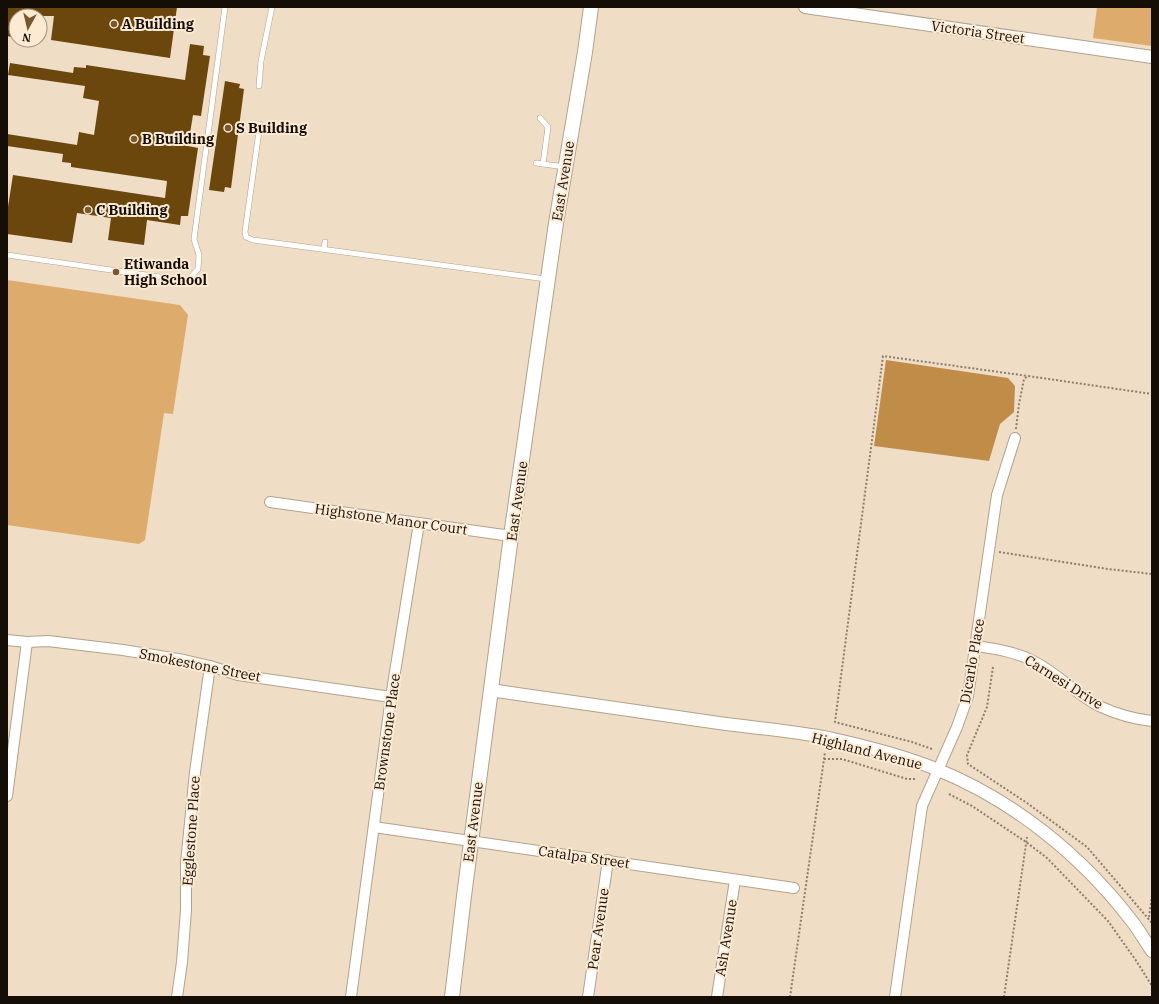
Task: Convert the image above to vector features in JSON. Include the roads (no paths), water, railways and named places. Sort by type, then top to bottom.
[{"type":"main road","name":"East Avenue","points":[[452,997],[490,690],[511,536],[548,280],[585,56],[591,7]]},
{"type":"street","name":"Victoria Street","points":[[805,7],[1152,57]]},
{"type":"street","name":"Dicarlo Place","points":[[895,997],[922,806],[957,727],[968,696],[997,496],[1015,438]]},
{"type":"street","name":"Highstone Manor Court","points":[[270,502],[511,536]]},
{"type":"street","name":"Brownstone Place","points":[[350,997],[391,697],[419,523]]},
{"type":"street","name":"Smokestone Street","points":[[7,640],[48,642],[124,650],[184,660],[238,675],[391,697]]},
{"type":"street","points":[[7,796],[27,642]]},
{"type":"street","name":"Carnesi Drive","points":[[976,646],[1022,655],[1036,662],[1099,706],[1130,718],[1152,721]]},
{"type":"street","name":"Egglestone Place","points":[[177,997],[182,962],[186,910],[186,864],[195,772],[210,666]]},
{"type":"street","name":"Highland Avenue","points":[[490,690],[824,737],[899,756],[938,770],[988,794],[1058,843],[1078,861],[1110,895],[1132,921],[1152,951]]},
{"type":"street","name":"Catalpa Street","points":[[374,827],[794,888]]},
{"type":"street","name":"Pear Avenue","points":[[588,997],[608,860]]},
{"type":"street","name":"Ash Avenue","points":[[717,997],[735,880]]},
{"type":"lane","points":[[7,255],[160,277],[174,282],[189,279],[198,269],[199,255],[194,239],[225,7]]},
{"type":"lane","points":[[258,86],[261,61],[272,7]]},
{"type":"lane","points":[[540,118],[548,127],[543,164]]},
{"type":"lane","points":[[260,124],[245,232],[246,237],[253,240],[548,280]]},
{"type":"lane","points":[[536,163],[566,167]]},
{"type":"lane","points":[[324,249],[326,242]]},
{"type":"place","name":"A Building","points":[[114,24]]},
{"type":"place","name":"S Building","points":[[228,128]]},
{"type":"place","name":"B Building","points":[[134,139]]},
{"type":"place","name":"C Building","points":[[88,210]]},
{"type":"place","name":"Etiwanda High School","points":[[116,272]]}]
